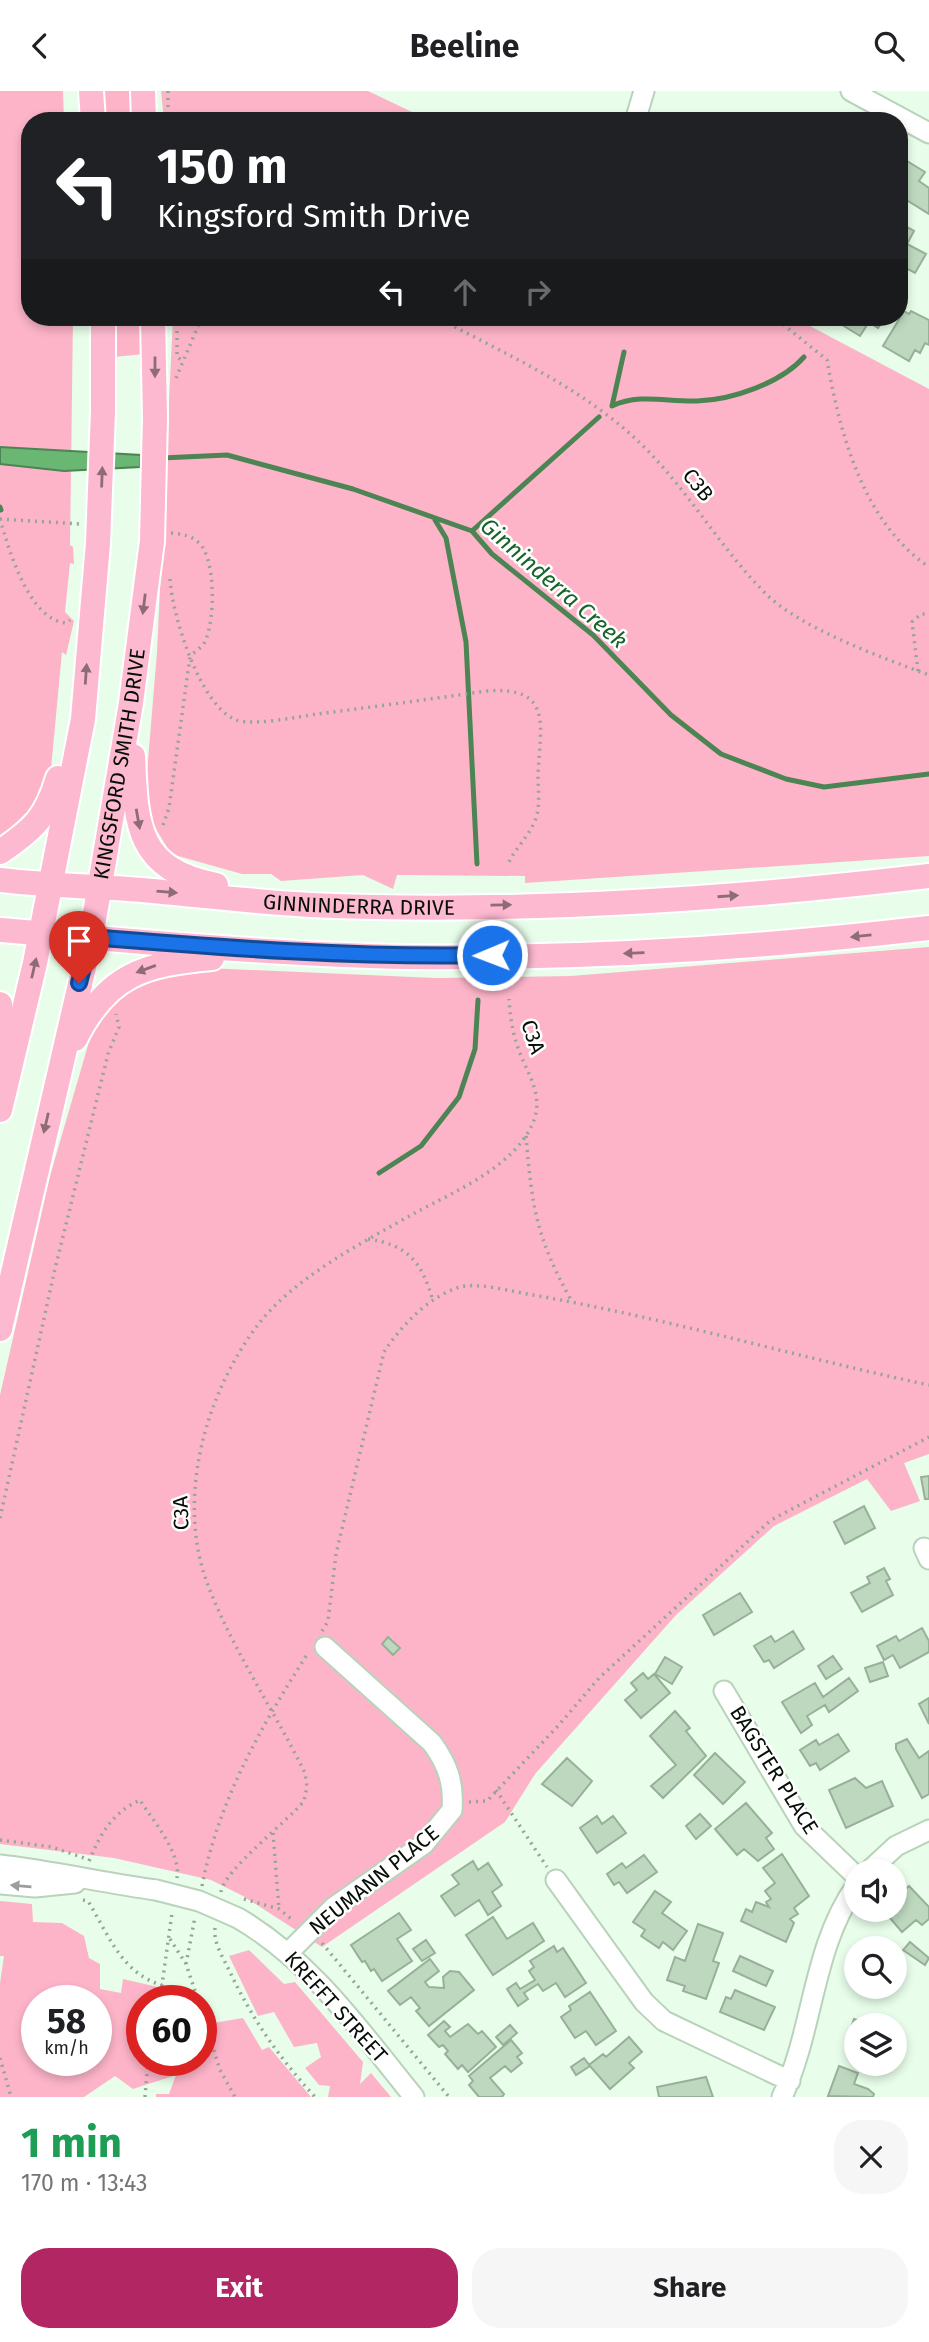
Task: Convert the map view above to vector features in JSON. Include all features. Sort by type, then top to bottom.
[{"type":"main road","points":[[92,91],[93,112]]},
{"type":"main road","points":[[143,91],[144,112]]},
{"type":"main road","name":"KINGSFORD SMITH DRIVE","points":[[2,1100],[42,933],[83,719],[98,543],[103,326]]},
{"type":"main road","name":"KINGSFORD SMITH DRIVE","points":[[0,1329],[91,937],[131,703],[152,541],[155,418],[153,326]]},
{"type":"main road","points":[[131,703],[136,815],[140,832],[157,856],[183,876],[200,882],[310,905]]},
{"type":"main road","points":[[0,852],[32,830],[49,808],[83,719]]},
{"type":"main road","name":"GINNINDERRA DRIVE","points":[[0,880],[310,905],[619,903],[737,896],[929,876]]},
{"type":"main road","points":[[0,930],[286,951],[412,957],[631,953],[754,946],[929,928]]},
{"type":"main road","points":[[57,1075],[94,1005],[129,975],[172,961],[286,951]]},
{"type":"main road","points":[[0,1004],[4,1019],[2,1100]]},
{"type":"street","points":[[638,112],[644,91]]},
{"type":"street","points":[[851,91],[890,112]]},
{"type":"street","points":[[908,122],[929,133]]},
{"type":"street","name":"NEUMANN PLACE","points":[[289,1952],[334,1907],[424,1844],[444,1823],[453,1804],[452,1780],[444,1760],[432,1743],[320,1641]]},
{"type":"street","name":"BAGSTER PLACE","points":[[724,1691],[804,1826],[844,1864]]},
{"type":"street","points":[[882,1859],[897,1846],[929,1830]]},
{"type":"street","name":"KREFFT STREET","points":[[0,1864],[46,1870],[90,1882],[156,1890],[199,1901],[238,1918],[289,1952],[322,1985],[414,2097]]},
{"type":"street","points":[[556,1880],[644,2002],[664,2021],[786,2089],[807,2029],[828,1937],[844,1902]]},
{"type":"street","name":"KREFFT STREET","points":[[0,1884],[35,1887],[90,1882]]},
{"type":"path","points":[[168,91],[168,112]]},
{"type":"path","points":[[177,326],[177,357],[183,361]]},
{"type":"path","points":[[175,389],[176,377],[198,326]]},
{"type":"path","name":"C3B","points":[[452,326],[596,405],[642,444],[676,481],[765,594],[788,612],[814,627],[929,674]]},
{"type":"path","points":[[785,326],[827,361],[843,435],[883,519],[901,542],[929,567]]},
{"type":"path","points":[[0,519],[9,551],[40,610],[59,622],[67,623],[73,616]]},
{"type":"path","points":[[169,575],[171,596],[206,692],[221,711],[238,721],[293,718],[487,691],[509,689],[524,693],[538,707],[540,720],[539,801],[535,822],[508,864]]},
{"type":"path","points":[[918,671],[912,622],[921,614],[929,614]]},
{"type":"path","points":[[161,829],[169,808],[191,655]]},
{"type":"path","name":"C3A","points":[[220,1898],[222,1886],[304,1801],[307,1787],[305,1773],[220,1616],[205,1576],[196,1531],[195,1483],[203,1440],[214,1404],[231,1367],[258,1324],[300,1285],[368,1239],[479,1177],[500,1162],[526,1134],[534,1121],[536,1090],[517,1047],[509,999]]},
{"type":"path","points":[[0,1518],[64,1232],[108,1053],[119,1027],[115,1009]]},
{"type":"path","points":[[526,1134],[531,1198],[537,1226],[549,1259],[571,1300]]},
{"type":"path","points":[[368,1239],[389,1242],[408,1254],[425,1272],[433,1301]]},
{"type":"path","points":[[201,1886],[228,1795],[272,1710],[320,1641],[328,1621],[336,1554],[384,1352],[396,1333],[433,1301],[461,1286],[510,1290],[571,1300],[929,1385]]},
{"type":"path","points":[[453,1804],[487,1801],[599,1678],[771,1520],[929,1437]]},
{"type":"path","points":[[496,1790],[556,1880]]},
{"type":"path","points":[[243,1898],[279,1909],[273,1833]]},
{"type":"path","points":[[0,1840],[52,1847],[101,1862]]},
{"type":"path","points":[[186,1964],[196,1912]]},
{"type":"path","points":[[216,1921],[214,1933],[218,1946],[247,2007],[282,2060],[315,2097]]},
{"type":"path","points":[[169,1937],[186,1964],[193,1985]]},
{"type":"path","points":[[322,1943],[449,2097]]},
{"type":"path","points":[[0,2058],[11,2097]]},
{"type":"path","points":[[217,2061],[236,2097]]},
{"type":"path","points":[[145,2097],[147,2076]]},
{"type":"shaded area","points":[[0,91],[63,91],[64,112],[21,112],[21,326],[73,326],[70,545],[73,547],[74,564],[70,563],[65,612],[74,621],[66,655],[62,652],[49,790],[0,839]]},
{"type":"shaded area","points":[[104,91],[133,91],[134,112],[105,112]]},
{"type":"shaded area","points":[[161,91],[368,91],[412,112],[163,112]]},
{"type":"shaded area","points":[[112,326],[142,326],[144,354],[114,357]]},
{"type":"shaded area","points":[[173,326],[810,326],[929,389],[929,856],[525,883],[525,876],[397,875],[393,889],[363,875],[281,881],[271,874],[242,874],[171,854],[144,809],[157,652]]},
{"type":"shaded area","points":[[0,447],[141,455],[140,467],[64,471],[0,464]]},
{"type":"shaded area","points":[[929,947],[929,1454],[904,1463],[920,1501],[891,1511],[867,1479],[774,1526],[676,1615],[535,1774],[505,1822],[322,1947],[243,1896],[211,1880],[114,1858],[0,1844],[0,1395],[50,1176],[93,1028],[122,985],[184,967],[436,978],[571,976]]},
{"type":"shaded area","points":[[0,1901],[32,1904],[33,1922],[62,1923],[84,1936],[89,1958],[100,1964],[100,1985],[21,1985],[21,2076],[112,2076],[112,1991],[121,1993],[123,1979],[149,1985],[126,1985],[126,2076],[173,2076],[133,2089],[115,2076],[84,2097],[0,2097],[0,1983],[4,1956],[0,1956]]},
{"type":"shaded area","points":[[249,1950],[284,1984],[295,1982],[363,2062],[360,2084],[371,2073],[391,2097],[328,2097],[330,2086],[319,2085],[305,2068],[321,2057],[317,2043],[294,2047],[274,2012],[258,2016],[229,1956]]},
{"type":"shaded area","points":[[243,2018],[262,2050],[269,2047],[311,2097],[156,2097],[156,2094],[169,2094],[176,2076],[217,2076],[217,2022]]},
{"type":"building","points":[[908,162],[925,172],[919,181],[929,188],[929,214],[908,201]]},
{"type":"building","points":[[908,228],[914,231],[908,242]]},
{"type":"building","points":[[908,245],[926,254],[915,273],[908,269]]},
{"type":"building","points":[[911,311],[929,320],[929,345],[925,343],[920,353],[915,350],[909,361],[883,346],[895,326],[908,326],[908,313]]},
{"type":"building","points":[[844,326],[866,326],[860,336]]},
{"type":"building","points":[[929,1476],[929,1499],[925,1499],[921,1477]]},
{"type":"building","points":[[864,1506],[875,1528],[845,1544],[834,1522]]},
{"type":"building","points":[[884,1568],[890,1579],[886,1581],[893,1595],[862,1612],[851,1593],[870,1583],[867,1577]]},
{"type":"building","points":[[740,1593],[752,1612],[714,1635],[703,1615]]},
{"type":"building","points":[[922,1628],[929,1641],[929,1652],[900,1668],[893,1655],[884,1660],[877,1646],[896,1636],[899,1641]]},
{"type":"building","points":[[793,1631],[804,1649],[774,1668],[769,1660],[764,1662],[754,1646],[771,1636],[775,1642]]},
{"type":"building","points":[[388,1637],[400,1648],[393,1655],[382,1644]]},
{"type":"building","points":[[833,1656],[842,1669],[826,1679],[818,1666]]},
{"type":"building","points":[[665,1657],[682,1667],[672,1684],[655,1674]]},
{"type":"building","points":[[883,1662],[888,1676],[870,1682],[865,1668]]},
{"type":"building","points":[[643,1673],[648,1679],[654,1674],[670,1693],[641,1718],[625,1700],[637,1690],[631,1683]]},
{"type":"building","points":[[849,1678],[858,1691],[829,1712],[825,1705],[807,1716],[812,1725],[801,1733],[782,1702],[815,1683],[823,1697]]},
{"type":"building","points":[[929,1698],[929,1724],[919,1704]]},
{"type":"building","points":[[675,1711],[690,1728],[686,1731],[706,1756],[663,1798],[651,1786],[676,1765],[650,1736]]},
{"type":"building","points":[[838,1734],[849,1751],[820,1770],[816,1763],[810,1766],[800,1750],[816,1740],[819,1745]]},
{"type":"building","points":[[907,1739],[919,1758],[929,1751],[929,1794],[922,1798],[896,1749],[896,1744]]},
{"type":"building","points":[[715,1753],[745,1782],[723,1804],[694,1775]]},
{"type":"building","points":[[567,1758],[592,1781],[572,1806],[542,1784]]},
{"type":"building","points":[[855,1778],[866,1788],[882,1781],[893,1806],[846,1828],[829,1790]]},
{"type":"building","points":[[746,1803],[772,1833],[766,1838],[774,1849],[758,1861],[744,1849],[737,1855],[715,1829]]},
{"type":"building","points":[[700,1814],[711,1826],[696,1839],[686,1826]]},
{"type":"building","points":[[597,1816],[602,1824],[613,1816],[626,1833],[597,1853],[580,1828]]},
{"type":"building","points":[[782,1854],[809,1896],[794,1908],[798,1914],[790,1919],[794,1923],[786,1942],[741,1921],[746,1909],[752,1912],[756,1902],[769,1907],[766,1902],[771,1899],[765,1891],[775,1883],[763,1868]]},
{"type":"building","points":[[644,1855],[657,1872],[627,1893],[619,1882],[614,1885],[607,1874],[622,1863],[626,1868]]},
{"type":"building","points":[[473,1861],[478,1870],[488,1863],[502,1885],[492,1892],[501,1906],[488,1915],[479,1900],[455,1916],[441,1896],[459,1884],[452,1875]]},
{"type":"building","points":[[909,1886],[929,1907],[929,1919],[922,1925],[916,1920],[902,1932],[893,1922],[907,1922]]},
{"type":"building","points":[[655,1891],[671,1902],[662,1913],[687,1931],[673,1950],[663,1942],[659,1948],[641,1936],[645,1930],[633,1922]]},
{"type":"building","points":[[399,1913],[411,1930],[397,1939],[412,1961],[382,1981],[374,1969],[371,1971],[365,1961],[362,1962],[351,1945]]},
{"type":"building","points":[[493,1917],[507,1939],[533,1923],[544,1941],[493,1975],[466,1935]]},
{"type":"building","points":[[698,1924],[723,1933],[713,1961],[719,1963],[706,1999],[683,1991],[685,1986],[667,1980],[675,1957],[685,1961]]},
{"type":"building","points":[[426,1940],[435,1953],[422,1961],[413,1949]]},
{"type":"building","points":[[910,1942],[929,1958],[925,1965],[907,1953]]},
{"type":"building","points":[[554,1946],[557,1952],[563,1948],[586,1983],[565,1997],[556,1983],[543,1991],[538,1984],[524,1993],[528,1999],[518,2006],[507,1989],[516,1983],[520,1989],[535,1980],[529,1971],[534,1967],[530,1961]]},
{"type":"building","points":[[740,1956],[773,1971],[766,1986],[733,1971]]},
{"type":"building","points":[[430,1959],[439,1971],[425,1982],[429,1987],[444,1988],[443,1977],[450,1971],[459,1972],[474,1990],[429,2026],[416,2011],[420,2008],[411,1997],[400,2005],[388,1991]]},
{"type":"building","points":[[735,1990],[775,2007],[764,2030],[720,2012],[726,1997],[731,1999]]},
{"type":"building","points":[[590,1992],[616,2031],[596,2045],[586,2031],[575,2038],[561,2017],[571,2010],[569,2006]]},
{"type":"building","points":[[444,2021],[450,2027],[445,2031],[450,2037],[468,2024],[478,2034],[482,2031],[496,2047],[468,2072],[462,2065],[458,2069],[445,2054],[448,2051],[443,2045],[439,2047],[428,2035]]},
{"type":"building","points":[[510,2025],[517,2033],[503,2045],[496,2037]]},
{"type":"building","points":[[629,2037],[642,2052],[629,2063],[634,2068],[610,2089],[589,2065],[603,2054],[606,2057]]},
{"type":"building","points":[[511,2040],[522,2053],[517,2057],[522,2063],[511,2072],[505,2066],[490,2078],[504,2094],[502,2097],[479,2097],[469,2085],[473,2081],[469,2076]]},
{"type":"building","points":[[584,2058],[590,2066],[576,2075],[571,2067]]},
{"type":"building","points":[[839,2066],[844,2068],[844,2076],[857,2076],[854,2084],[874,2094],[873,2097],[828,2096]]},
{"type":"building","points":[[706,2077],[713,2097],[659,2097],[657,2087]]},
{"type":"waterway","points":[[612,406],[624,352]]},
{"type":"waterway","points":[[612,406],[643,399],[697,401],[725,397],[769,382],[804,357]]},
{"type":"waterway","points":[[472,531],[599,417]]},
{"type":"waterway","name":"Ginninderra Creek","points":[[162,458],[227,455],[353,489],[472,531],[492,554],[593,635],[671,715],[721,754],[786,779],[824,787],[929,774]]},
{"type":"waterway","points":[[435,520],[446,538],[466,642],[477,864]]},
{"type":"waterway","points":[[379,1173],[421,1146],[459,1097],[475,1049],[478,1000]]},
{"type":"route","points":[[79,983],[91,937],[412,957],[492,955]]}]
